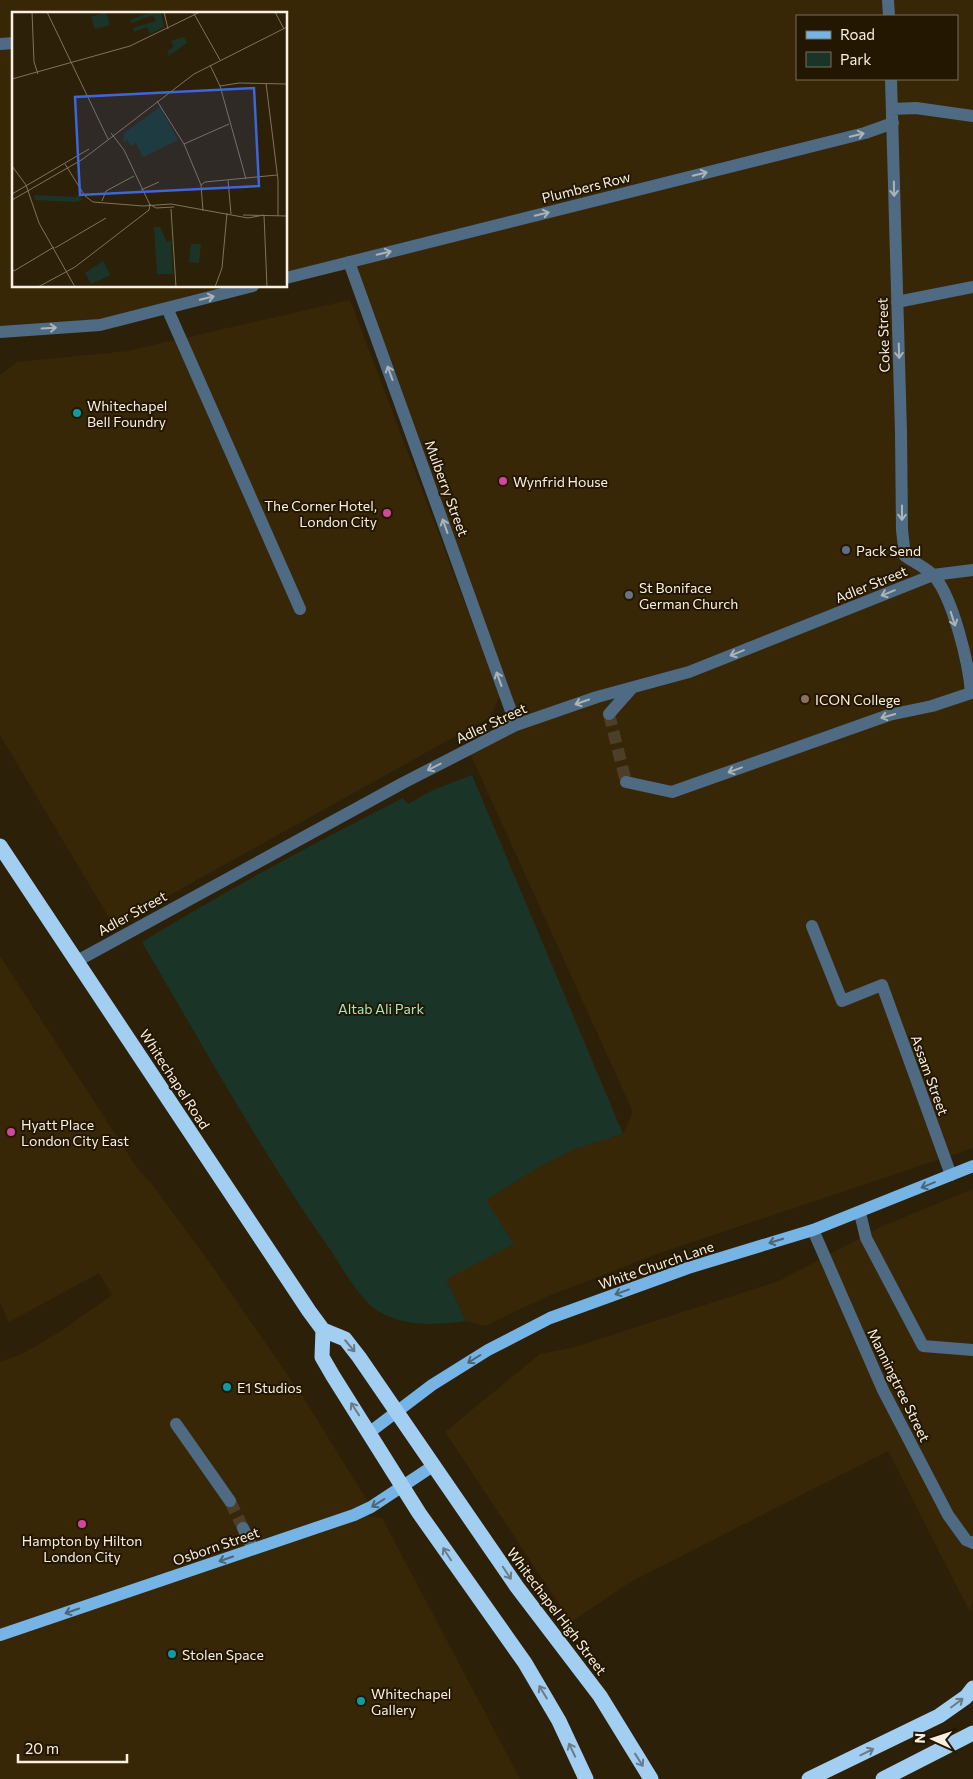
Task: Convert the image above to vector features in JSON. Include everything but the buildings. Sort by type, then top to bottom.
[{"type":"highway","name":"Whitechapel Road","points":[[0,846],[323,1330]]},
{"type":"highway","points":[[433,1466],[398,1413],[344,1339],[323,1330],[322,1357],[453,1562],[529,1670],[559,1721],[586,1779]]},
{"type":"highway","name":"Whitechapel High Street","points":[[433,1466],[517,1587],[600,1696],[651,1779]]},
{"type":"highway","points":[[809,1779],[939,1716],[966,1696],[973,1688]]},
{"type":"highway","points":[[883,1779],[973,1732]]},
{"type":"main road","name":"White Church Lane","points":[[370,1432],[398,1413],[432,1385],[488,1350],[550,1318],[688,1268],[813,1230],[860,1213],[973,1166]]},
{"type":"main road","name":"Osborn Street","points":[[0,1635],[354,1515],[404,1486],[433,1466]]},
{"type":"street","points":[[888,0],[889,15]]},
{"type":"street","name":"Coke Street","points":[[891,80],[904,556],[933,575]]},
{"type":"street","points":[[892,109],[916,108],[973,116]]},
{"type":"street","name":"Plumbers Row","points":[[288,277],[865,133],[893,123]]},
{"type":"street","name":"Mulberry Street","points":[[349,262],[516,725]]},
{"type":"street","points":[[897,302],[973,287]]},
{"type":"street","points":[[0,332],[100,325],[245,288]]},
{"type":"street","points":[[167,308],[300,609]]},
{"type":"street","name":"Adler Street","points":[[77,961],[394,788],[516,725],[689,672],[933,575],[973,570]]},
{"type":"street","points":[[626,782],[672,792],[889,716],[932,706],[971,693],[969,669],[947,598],[933,575]]},
{"type":"street","points":[[609,714],[632,688]]},
{"type":"street","name":"Assam Street","points":[[812,926],[842,1001],[882,986],[951,1175]]},
{"type":"street","points":[[860,1213],[866,1238],[923,1346],[973,1350]]},
{"type":"street","name":"Manningtree Street","points":[[813,1230],[896,1415],[948,1515],[966,1540],[973,1543]]},
{"type":"street","points":[[176,1424],[230,1501]]},
{"type":"street","points":[[243,1528],[253,1549]]},
{"type":"shaded area","points":[[0,0],[973,0],[973,1148],[654,1255],[546,1297],[485,1326],[466,1321],[446,1279],[486,1200],[541,1166],[575,1149],[623,1134],[633,1112],[468,749],[517,725],[350,262],[288,278],[288,12],[12,12],[12,288],[245,288],[100,325],[0,332]]},
{"type":"shaded area","points":[[350,300],[500,696],[490,717],[114,926],[0,735],[0,375],[17,362],[128,351]]},
{"type":"shaded area","points":[[0,956],[137,1168],[151,1183],[212,1266],[303,1397],[371,1507],[355,1515],[382,1518],[520,1779],[0,1779],[0,1362],[24,1353],[61,1331],[112,1295],[99,1273],[9,1322],[0,1302]]},
{"type":"shaded area","points":[[973,1189],[973,1600],[970,1612],[888,1451],[630,1582],[571,1622],[445,1432],[540,1354],[575,1347],[779,1281],[883,1226]]},
{"type":"green space","name":"Altab Ali Park","points":[[472,775],[623,1134],[575,1149],[541,1166],[486,1200],[514,1244],[446,1279],[466,1321],[421,1324],[398,1320],[378,1311],[357,1290],[254,1133],[142,942],[271,867],[403,798],[408,804],[433,790]]},
{"type":"tunnel","points":[[609,714],[626,782]]},
{"type":"tunnel","points":[[230,1501],[243,1528]]},
{"type":"place","name":"Whitechapel Bell Foundry","points":[[77,413]]},
{"type":"place","name":"Wynfrid House","points":[[503,481]]},
{"type":"place","name":"The Corner Hotel, London City","points":[[387,513]]},
{"type":"place","name":"Pack Send","points":[[846,550]]},
{"type":"place","name":"St Boniface German Church","points":[[629,595]]},
{"type":"place","name":"ICON College","points":[[805,699]]},
{"type":"place","name":"Hyatt Place London City East","points":[[11,1132]]},
{"type":"place","name":"E1 Studios","points":[[227,1387]]},
{"type":"place","name":"Hampton by Hilton London City","points":[[82,1524]]},
{"type":"place","name":"Stolen Space","points":[[172,1654]]},
{"type":"place","name":"Whitechapel Gallery","points":[[361,1701]]}]
